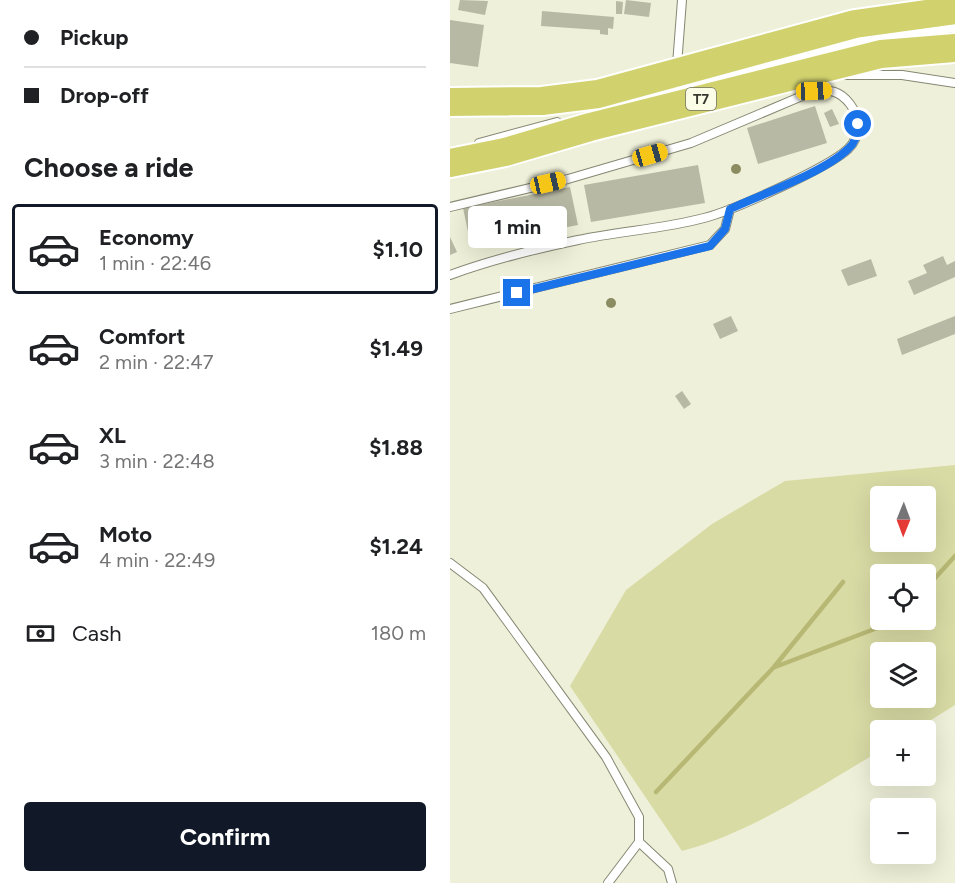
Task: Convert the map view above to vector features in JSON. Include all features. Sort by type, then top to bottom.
[{"type":"highway","name":"T7","points":[[450,102],[568,99],[598,94],[855,24],[955,10]]},
{"type":"highway","name":"T7","points":[[450,163],[506,152],[590,127],[881,54],[955,48]]},
{"type":"lane","points":[[677,72],[681,0]]},
{"type":"lane","points":[[601,108],[854,42],[955,28]]},
{"type":"lane","points":[[799,75],[902,75],[955,83]]},
{"type":"lane","points":[[450,207],[568,179],[691,143],[814,91],[835,90],[842,94],[857,116],[858,134],[849,149],[812,171],[730,209],[682,223],[578,240],[478,265],[450,275]]},
{"type":"lane","points":[[472,145],[561,121]]},
{"type":"lane","points":[[450,309],[710,246],[725,229],[730,209]]},
{"type":"lane","points":[[450,563],[483,588],[606,757],[639,817],[639,842],[608,883]]},
{"type":"lane","points":[[639,842],[668,869],[672,883]]},
{"type":"green space","points":[[955,465],[955,705],[931,720],[870,720],[870,757],[760,821],[708,843],[682,851],[570,686],[626,590],[712,524],[785,481]]},
{"type":"building","points":[[460,0],[488,1],[485,15],[458,10]]},
{"type":"building","points":[[626,0],[651,3],[649,17],[624,14]]},
{"type":"building","points":[[616,1],[623,2],[622,14],[616,14]]},
{"type":"building","points":[[542,11],[614,17],[613,29],[608,28],[608,35],[600,34],[600,30],[541,26]]},
{"type":"building","points":[[450,20],[484,25],[478,67],[450,63]]},
{"type":"building","points":[[815,106],[827,143],[758,164],[747,128]]},
{"type":"building","points":[[832,109],[839,124],[830,127],[824,113]]},
{"type":"building","points":[[698,165],[705,203],[591,222],[584,185]]},
{"type":"building","points":[[570,187],[578,225],[471,246],[463,208]]},
{"type":"building","points":[[450,237],[457,252],[450,255]]},
{"type":"building","points":[[943,256],[947,265],[955,261],[955,277],[914,295],[908,281],[927,273],[923,265]]},
{"type":"building","points":[[871,259],[877,276],[848,286],[841,270]]},
{"type":"building","points":[[731,316],[738,331],[720,339],[713,324]]},
{"type":"building","points":[[955,316],[955,334],[902,355],[897,339]]},
{"type":"building","points":[[682,391],[691,404],[684,409],[675,396]]},
{"type":"waterway","points":[[936,577],[955,556]]},
{"type":"waterway","points":[[656,792],[774,667],[843,582]]},
{"type":"waterway","points":[[775,667],[872,630]]},
{"type":"route","points":[[517,293],[710,246],[720,238],[725,229],[730,209],[812,171],[849,149],[858,134],[858,124]]}]
